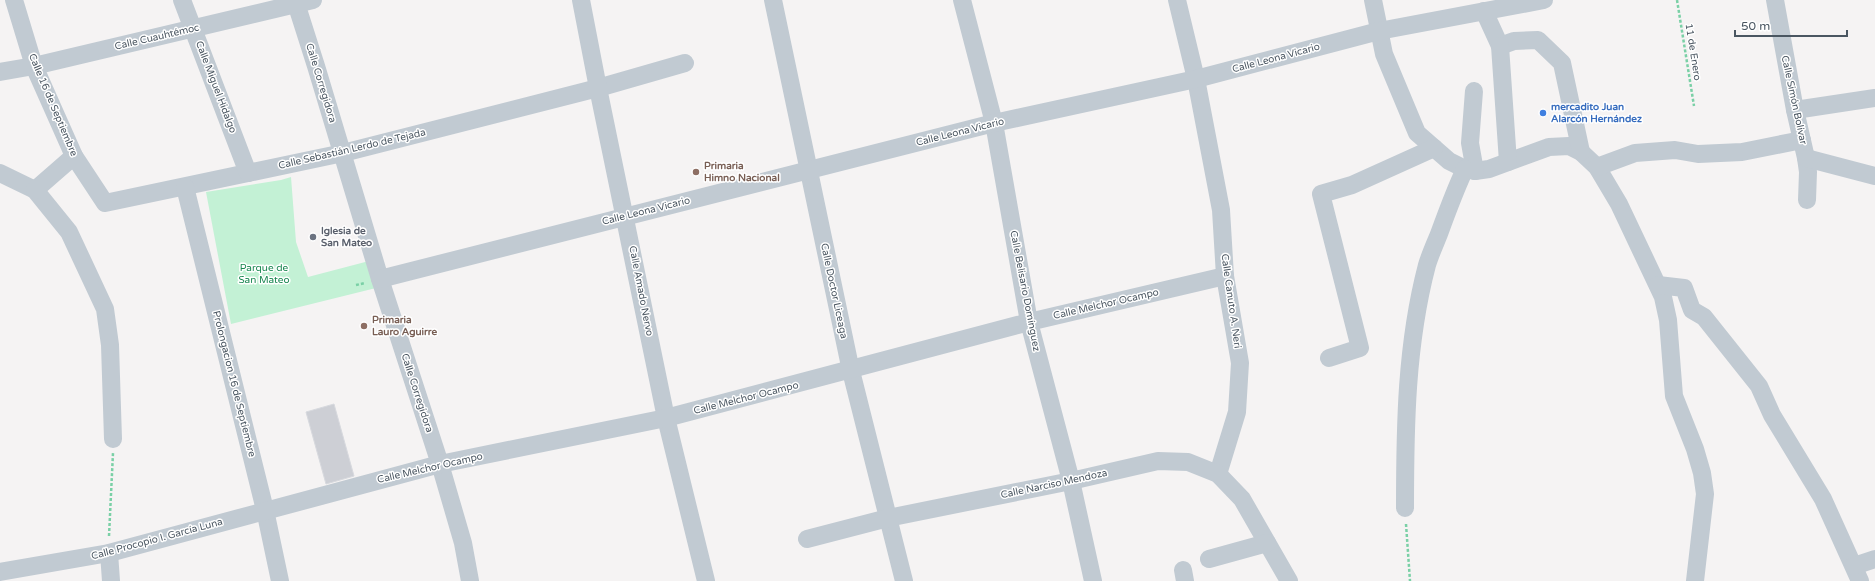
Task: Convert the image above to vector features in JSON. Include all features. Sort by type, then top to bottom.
[{"type":"street","name":"Calle 16 de Septiembre","points":[[14,0],[34,66],[74,156],[105,203]]},
{"type":"street","name":"Calle Miguel Hidalgo","points":[[182,0],[194,28],[248,174]]},
{"type":"street","name":"Calle Amado Nervo","points":[[581,0],[666,418],[706,581]]},
{"type":"street","name":"Calle Doctor Liceaga","points":[[773,0],[851,371],[904,581]]},
{"type":"street","name":"Calle Belisario Domínguez","points":[[962,0],[994,124],[1029,322],[1072,481],[1093,581]]},
{"type":"street","name":"Calle Canuto A. Neri","points":[[1177,0],[1196,79],[1221,210],[1225,276],[1240,363],[1237,412],[1218,474]]},
{"type":"street","points":[[1373,0],[1384,54],[1417,133],[1449,161],[1470,170],[1489,169],[1549,147],[1569,146],[1581,152],[1597,167],[1620,204],[1663,297],[1668,320],[1674,396],[1695,448],[1702,472],[1705,494],[1695,581]]},
{"type":"street","name":"Calle Leona Vicario","points":[[380,279],[994,124],[1196,79],[1380,31],[1544,0]]},
{"type":"street","name":"Calle Simón Bolívar","points":[[1775,0],[1795,110],[1806,158],[1808,172],[1807,200]]},
{"type":"street","name":"Calle Cuauhtémoc","points":[[0,72],[34,66],[301,1]]},
{"type":"street","name":"Calle Corregidora","points":[[301,1],[380,279],[440,464],[463,543],[470,581]]},
{"type":"street","points":[[1484,12],[1500,46],[1508,162]]},
{"type":"street","points":[[1500,46],[1514,42],[1538,40],[1562,62],[1581,152]]},
{"type":"street","name":"Calle Sebastián Lerdo de Tejada","points":[[105,203],[343,153],[598,88],[685,63]]},
{"type":"street","points":[[1405,508],[1405,426],[1410,363],[1420,300],[1427,264],[1455,190],[1470,170],[1470,143],[1474,91]]},
{"type":"street","points":[[1795,110],[1875,98]]},
{"type":"street","points":[[1597,167],[1635,153],[1676,150],[1698,154],[1742,152],[1802,140]]},
{"type":"street","points":[[1329,358],[1360,348],[1321,194],[1352,185],[1434,148]]},
{"type":"street","points":[[35,190],[74,156]]},
{"type":"street","points":[[1806,158],[1875,176]]},
{"type":"street","points":[[0,173],[35,190],[69,232],[105,309],[110,345],[113,439]]},
{"type":"street","name":"Prolongacion 16 de Septiembre","points":[[185,187],[265,510],[280,581]]},
{"type":"street","name":"Calle Melchor Ocampo","points":[[265,510],[440,464],[666,418],[851,371],[1029,322],[1225,276]]},
{"type":"street","points":[[1658,285],[1684,288],[1692,310],[1704,317],[1759,386],[1772,415],[1824,499],[1857,574],[1875,559]]},
{"type":"street","name":"Calle Narciso Mendoza","points":[[807,538],[888,518],[1072,481],[1158,461],[1188,462],[1218,474]]},
{"type":"street","points":[[1218,474],[1242,499],[1289,581]]},
{"type":"street","name":"Calle Procopio I. García Luna","points":[[0,572],[109,553],[265,510]]},
{"type":"street","points":[[1209,559],[1267,543]]},
{"type":"street","points":[[109,553],[111,581]]},
{"type":"path","name":"11 de Enero","points":[[1677,0],[1694,106]]},
{"type":"path","points":[[109,553],[113,439]]},
{"type":"path","points":[[1405,508],[1410,581]]},
{"type":"green space","name":"Parque de San Mateo","points":[[291,177],[296,242],[308,277],[369,261],[376,288],[231,324],[206,192],[281,180]]},
{"type":"building","points":[[334,404],[354,476],[326,484],[306,412]]},
{"type":"place","name":"mercadito Juan Alarcón Hernández","points":[[1543,113]]},
{"type":"place","name":"Primaria Himno Nacional","points":[[696,172]]},
{"type":"place","name":"Iglesia de San Mateo","points":[[313,237]]},
{"type":"place","name":"Primaria Lauro Aguirre","points":[[364,326]]}]
